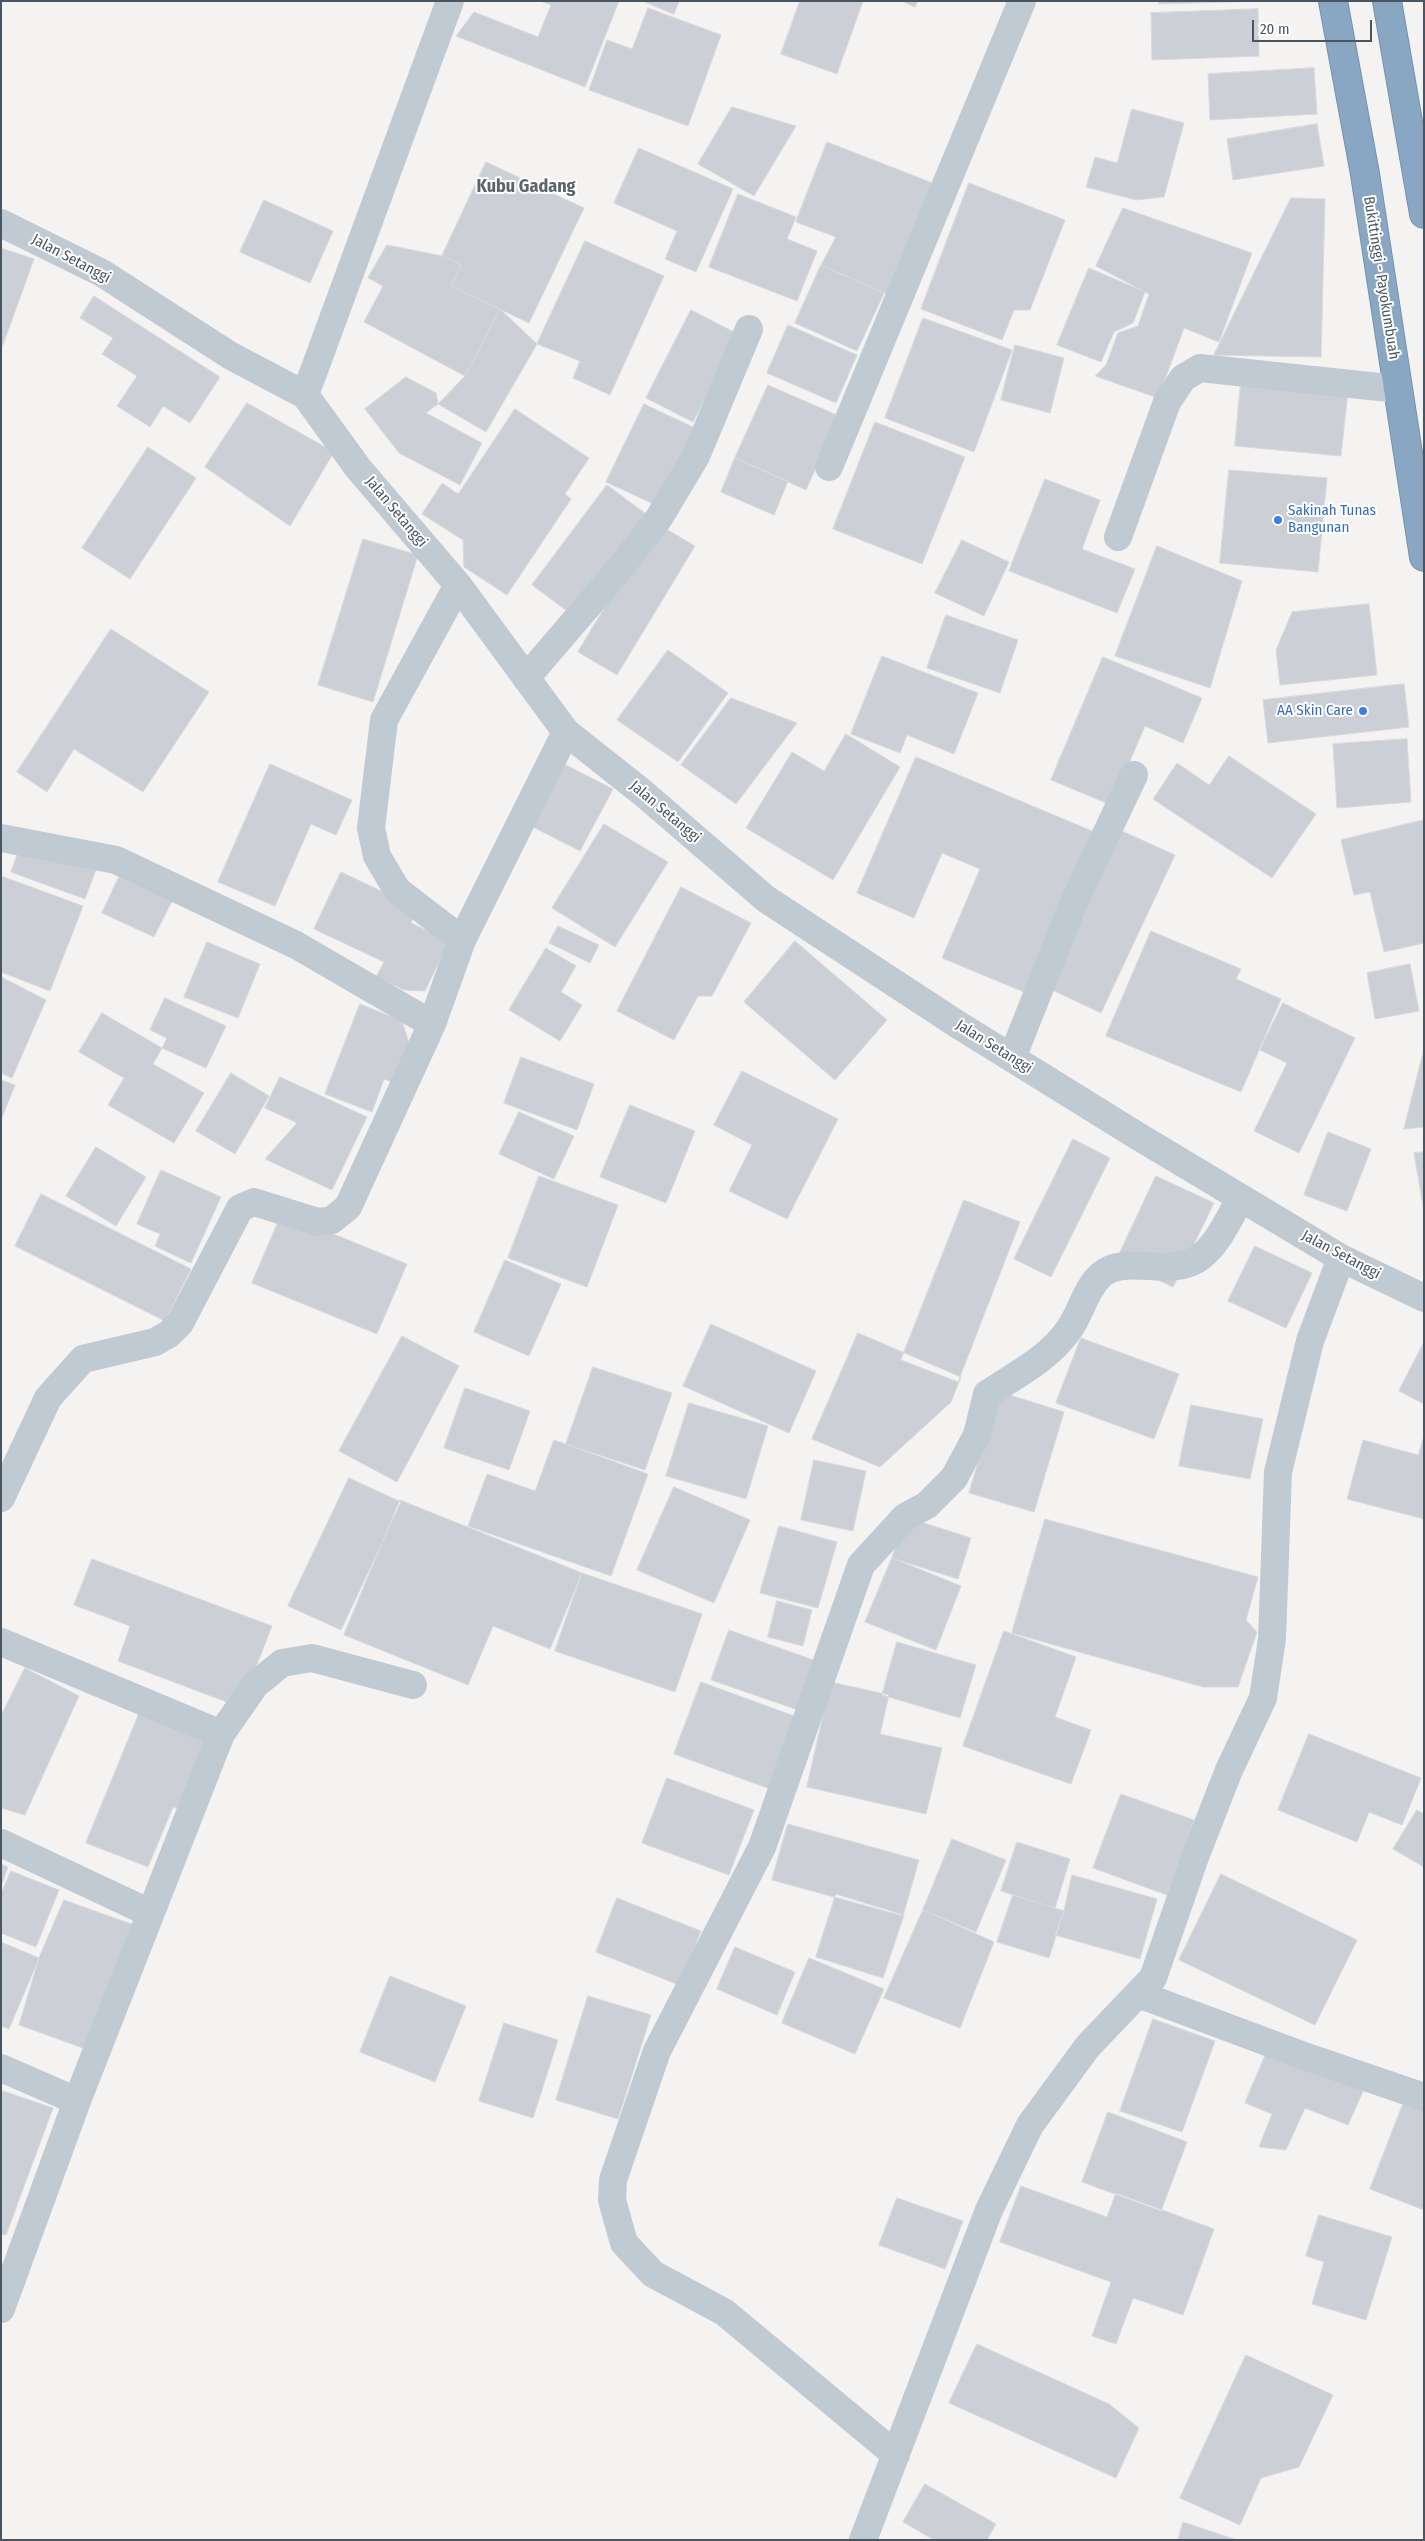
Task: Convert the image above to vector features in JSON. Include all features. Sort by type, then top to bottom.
[{"type":"highway","name":"Bukittinggi - Payokumbuah","points":[[1333,1],[1365,174],[1424,557]]},
{"type":"highway","points":[[1387,1],[1424,214]]},
{"type":"street","points":[[305,394],[450,1]]},
{"type":"street","points":[[828,467],[1022,1]]},
{"type":"street","name":"Jalan Setanggi","points":[[1,223],[102,273],[231,356],[305,394],[358,468],[458,585],[566,732],[643,793],[766,898],[1012,1058],[1241,1198],[1341,1258],[1424,1298]]},
{"type":"street","points":[[526,678],[616,573],[660,518],[696,456],[749,329]]},
{"type":"street","points":[[1118,537],[1167,402],[1183,378],[1200,368],[1398,389]]},
{"type":"street","points":[[458,585],[384,720],[371,828],[377,856],[397,890],[462,940]]},
{"type":"street","points":[[1,1498],[48,1398],[84,1360],[155,1342],[169,1334],[180,1323],[240,1208],[254,1202],[318,1222],[332,1220],[348,1207],[432,1024],[462,940],[566,732]]},
{"type":"street","points":[[1012,1058],[1073,904],[1134,775]]},
{"type":"street","points":[[1,838],[116,860],[296,946],[432,1024]]},
{"type":"street","points":[[896,2455],[724,2312],[653,2274],[624,2243],[612,2200],[613,2180],[657,2051],[762,1847],[861,1565],[906,1516],[927,1505],[954,1478],[977,1435],[987,1394],[1032,1366],[1058,1343],[1071,1327],[1093,1285],[1101,1274],[1114,1267],[1181,1267],[1198,1259],[1211,1246],[1241,1198]]},
{"type":"street","points":[[863,2540],[989,2210],[1030,2125],[1088,2046],[1153,1978],[1205,1831],[1229,1770],[1263,1698],[1272,1639],[1278,1472],[1310,1341],[1341,1258]]},
{"type":"street","points":[[1,1642],[221,1734]]},
{"type":"street","points":[[3,2301],[77,2101],[221,1734],[255,1684],[282,1663],[312,1658],[413,1685]]},
{"type":"street","points":[[1,1843],[150,1913]]},
{"type":"street","points":[[1138,1994],[1307,2057],[1424,2097]]},
{"type":"street","points":[[1,2068],[77,2101]]},
{"type":"building","points":[[540,1],[619,1],[585,87],[456,36],[474,12],[538,37],[551,5]]},
{"type":"building","points":[[643,1],[679,1],[674,14]]},
{"type":"building","points":[[800,1],[863,1],[837,74],[781,54]]},
{"type":"building","points":[[902,1],[918,1],[915,7]]},
{"type":"building","points":[[1159,1],[1262,1],[1159,4]]},
{"type":"building","points":[[648,8],[721,35],[688,126],[589,90],[607,40],[632,49]]},
{"type":"building","points":[[1258,9],[1259,56],[1152,60],[1151,13]]},
{"type":"building","points":[[1314,68],[1317,114],[1210,120],[1208,74]]},
{"type":"building","points":[[732,107],[796,126],[754,196],[698,164]]},
{"type":"building","points":[[1132,109],[1184,123],[1164,197],[1136,200],[1086,187],[1095,157],[1117,163]]},
{"type":"building","points":[[1317,124],[1324,166],[1233,180],[1227,139]]},
{"type":"building","points":[[827,142],[943,187],[898,299],[821,265],[836,237],[796,222]]},
{"type":"building","points":[[639,148],[733,189],[696,272],[665,259],[677,231],[614,203]]},
{"type":"building","points":[[486,162],[584,208],[529,323],[451,286],[461,265],[442,256]]},
{"type":"building","points":[[969,183],[1065,220],[1030,310],[1014,310],[1002,340],[921,309]]},
{"type":"building","points":[[738,194],[796,217],[787,239],[817,251],[797,301],[709,267]]},
{"type":"building","points":[[1291,198],[1325,199],[1321,357],[1214,355]]},
{"type":"building","points":[[264,200],[333,231],[310,283],[240,252]]},
{"type":"building","points":[[1123,208],[1252,253],[1219,342],[1184,328],[1158,398],[1095,376],[1106,365],[1118,333],[1138,326],[1149,294],[1096,266]]},
{"type":"building","points":[[585,241],[664,276],[610,395],[573,378],[580,361],[537,344]]},
{"type":"building","points":[[387,245],[442,256],[461,265],[451,286],[500,309],[465,376],[364,322],[383,286],[368,278]]},
{"type":"building","points":[[1,248],[34,259],[1,350]]},
{"type":"building","points":[[821,265],[884,293],[857,351],[795,323]]},
{"type":"building","points":[[1089,268],[1145,292],[1133,323],[1114,332],[1101,362],[1057,345]]},
{"type":"building","points":[[94,296],[220,377],[190,423],[163,406],[150,427],[117,406],[137,376],[102,354],[113,338],[80,318]]},
{"type":"building","points":[[500,309],[537,344],[486,432],[438,404],[465,376]]},
{"type":"building","points":[[691,310],[738,334],[693,422],[646,398]]},
{"type":"building","points":[[923,318],[1012,350],[974,452],[885,418]]},
{"type":"building","points":[[788,325],[857,355],[836,403],[767,373]]},
{"type":"building","points":[[1015,345],[1064,358],[1050,413],[1001,400]]},
{"type":"building","points":[[406,377],[436,393],[438,404],[426,413],[482,443],[460,485],[399,453],[365,409]]},
{"type":"building","points":[[1241,381],[1348,391],[1341,456],[1235,446]]},
{"type":"building","points":[[768,385],[839,416],[806,490],[735,458]]},
{"type":"building","points":[[247,403],[334,452],[290,526],[205,467]]},
{"type":"building","points":[[644,404],[695,428],[658,506],[606,482]]},
{"type":"building","points":[[515,409],[589,458],[565,494],[571,499],[507,595],[464,567],[463,540],[422,514],[442,483],[458,494]]},
{"type":"building","points":[[875,422],[965,457],[922,564],[833,529]]},
{"type":"building","points":[[148,447],[196,478],[130,579],[82,548]]},
{"type":"building","points":[[735,458],[788,481],[774,515],[721,492]]},
{"type":"building","points":[[1229,470],[1327,478],[1318,572],[1220,563]]},
{"type":"building","points":[[1045,479],[1100,500],[1082,549],[1135,569],[1117,613],[1009,571]]},
{"type":"building","points":[[607,485],[650,517],[575,617],[532,585]]},
{"type":"building","points":[[656,523],[695,546],[617,675],[578,652]]},
{"type":"building","points":[[363,539],[418,555],[373,702],[318,685]]},
{"type":"building","points":[[962,540],[1009,562],[984,616],[935,593]]},
{"type":"building","points":[[1157,546],[1242,581],[1210,688],[1115,656]]},
{"type":"building","points":[[1369,604],[1377,675],[1280,685],[1276,650],[1292,612]]},
{"type":"building","points":[[946,615],[1018,640],[1000,693],[927,668]]},
{"type":"building","points":[[111,629],[209,692],[143,792],[74,749],[47,792],[17,772]]},
{"type":"building","points":[[668,650],[728,693],[678,762],[617,720]]},
{"type":"building","points":[[882,656],[978,693],[954,754],[907,735],[900,753],[851,734]]},
{"type":"building","points":[[1103,657],[1202,698],[1183,743],[1145,726],[1111,805],[1051,780]]},
{"type":"building","points":[[1404,684],[1409,727],[1268,743],[1263,700]]},
{"type":"building","points":[[731,698],[797,723],[736,804],[681,765]]},
{"type":"building","points":[[846,734],[900,767],[833,880],[746,828],[792,752],[824,771]]},
{"type":"building","points":[[1407,739],[1411,802],[1337,808],[1333,744]]},
{"type":"building","points":[[1229,756],[1316,814],[1272,878],[1153,799],[1177,763],[1209,785]]},
{"type":"building","points":[[916,757],[1092,831],[1024,992],[942,958],[980,869],[942,853],[914,918],[857,893]]},
{"type":"building","points":[[270,764],[352,800],[336,835],[311,824],[275,906],[218,882]]},
{"type":"building","points":[[564,764],[613,789],[580,851],[531,826]]},
{"type":"building","points":[[1424,820],[1424,943],[1384,952],[1370,892],[1354,895],[1341,840]]},
{"type":"building","points":[[604,824],[668,862],[615,947],[552,908]]},
{"type":"building","points":[[27,829],[101,856],[85,899],[11,872]]},
{"type":"building","points":[[1122,831],[1175,855],[1101,1013],[1048,988]]},
{"type":"building","points":[[341,872],[417,908],[411,923],[449,941],[425,991],[404,990],[376,977],[384,962],[314,929]]},
{"type":"building","points":[[1,876],[83,906],[50,991],[1,972]]},
{"type":"building","points":[[119,877],[172,901],[154,937],[102,913]]},
{"type":"building","points":[[681,887],[751,923],[712,996],[698,996],[674,1040],[617,1011]]},
{"type":"building","points":[[558,926],[599,945],[590,963],[549,943]]},
{"type":"building","points":[[1151,931],[1241,969],[1236,979],[1281,999],[1241,1092],[1106,1036]]},
{"type":"building","points":[[795,941],[887,1020],[835,1080],[744,1002]]},
{"type":"building","points":[[207,942],[260,964],[238,1018],[184,997]]},
{"type":"building","points":[[546,948],[576,966],[561,992],[582,1005],[560,1041],[509,1010]]},
{"type":"building","points":[[1410,964],[1419,1011],[1375,1019],[1367,973]]},
{"type":"building","points":[[1,977],[46,1000],[12,1078],[1,1073]]},
{"type":"building","points":[[165,998],[226,1026],[206,1068],[162,1048],[167,1038],[150,1030]]},
{"type":"building","points":[[1283,1003],[1355,1038],[1299,1153],[1254,1131],[1287,1063],[1260,1050]]},
{"type":"building","points":[[360,1004],[402,1021],[410,1046],[395,1083],[384,1079],[372,1112],[325,1094]]},
{"type":"building","points":[[102,1013],[162,1048],[153,1064],[204,1093],[174,1143],[108,1105],[124,1078],[79,1052]]},
{"type":"building","points":[[1424,1049],[1424,1127],[1404,1129]]},
{"type":"building","points":[[521,1057],[594,1084],[577,1130],[504,1103]]},
{"type":"building","points":[[742,1071],[838,1119],[787,1219],[729,1191],[752,1145],[714,1125]]},
{"type":"building","points":[[231,1073],[269,1096],[235,1154],[196,1131]]},
{"type":"building","points":[[280,1077],[367,1117],[332,1190],[265,1159],[297,1123],[265,1108]]},
{"type":"building","points":[[1,1080],[15,1085],[1,1120]]},
{"type":"building","points":[[630,1105],[695,1131],[666,1203],[600,1177]]},
{"type":"building","points":[[519,1112],[574,1136],[554,1179],[499,1154]]},
{"type":"building","points":[[1328,1132],[1371,1149],[1347,1211],[1304,1195]]},
{"type":"building","points":[[1073,1139],[1110,1158],[1051,1277],[1014,1259]]},
{"type":"building","points":[[96,1147],[146,1177],[116,1226],[66,1196]]},
{"type":"building","points":[[1424,1152],[1424,1212],[1414,1153]]},
{"type":"building","points":[[161,1170],[221,1197],[191,1263],[155,1246],[160,1234],[137,1224]]},
{"type":"building","points":[[539,1176],[618,1205],[587,1287],[508,1258]]},
{"type":"building","points":[[1156,1176],[1214,1203],[1173,1287],[1116,1261]]},
{"type":"building","points":[[41,1194],[191,1269],[165,1321],[15,1246]]},
{"type":"building","points":[[964,1200],[1020,1222],[958,1382],[901,1360]]},
{"type":"building","points":[[282,1213],[407,1264],[377,1334],[252,1283]]},
{"type":"building","points":[[1255,1246],[1312,1273],[1286,1328],[1228,1301]]},
{"type":"building","points":[[505,1260],[561,1284],[529,1356],[474,1332]]},
{"type":"building","points":[[711,1324],[816,1371],[789,1433],[683,1386]]},
{"type":"building","points":[[858,1333],[961,1377],[951,1402],[880,1467],[812,1439]]},
{"type":"building","points":[[402,1336],[459,1366],[397,1482],[339,1451]]},
{"type":"building","points":[[1081,1338],[1179,1374],[1154,1439],[1056,1403]]},
{"type":"building","points":[[1424,1342],[1424,1404],[1399,1391]]},
{"type":"building","points":[[593,1367],[672,1393],[645,1470],[566,1444]]},
{"type":"building","points":[[465,1388],[530,1411],[509,1470],[444,1448]]},
{"type":"building","points":[[1000,1392],[1064,1412],[1034,1512],[969,1493]]},
{"type":"building","points":[[689,1403],[768,1426],[746,1499],[666,1476]]},
{"type":"building","points":[[1191,1405],[1263,1419],[1250,1479],[1179,1466]]},
{"type":"building","points":[[1424,1436],[1424,1519],[1347,1499],[1363,1440],[1418,1455]]},
{"type":"building","points":[[554,1440],[648,1474],[611,1576],[468,1526],[487,1474],[535,1491]]},
{"type":"building","points":[[814,1460],[866,1471],[853,1531],[801,1520]]},
{"type":"building","points":[[349,1478],[401,1502],[341,1630],[288,1606]]},
{"type":"building","points":[[674,1487],[750,1520],[714,1603],[637,1570]]},
{"type":"building","points":[[400,1500],[582,1573],[550,1649],[493,1626],[468,1685],[344,1635]]},
{"type":"building","points":[[905,1517],[971,1538],[958,1579],[892,1558]]},
{"type":"building","points":[[1045,1519],[1258,1577],[1246,1620],[1257,1632],[1238,1687],[1203,1687],[1012,1633]]},
{"type":"building","points":[[779,1526],[837,1542],[818,1608],[760,1593]]},
{"type":"building","points":[[892,1558],[961,1586],[936,1650],[865,1622]]},
{"type":"building","points":[[92,1559],[272,1626],[240,1707],[118,1661],[130,1626],[74,1605]]},
{"type":"building","points":[[582,1573],[702,1614],[675,1692],[555,1651]]},
{"type":"building","points":[[777,1601],[812,1610],[803,1646],[768,1637]]},
{"type":"building","points":[[729,1630],[816,1661],[798,1710],[711,1680]]},
{"type":"building","points":[[1004,1631],[1076,1657],[1055,1717],[1091,1730],[1071,1784],[963,1746]]},
{"type":"building","points":[[897,1642],[976,1665],[960,1718],[882,1695]]},
{"type":"building","points":[[25,1668],[79,1696],[25,1815],[1,1808],[1,1716]]},
{"type":"building","points":[[701,1682],[797,1717],[770,1789],[674,1754]]},
{"type":"building","points":[[831,1682],[889,1695],[880,1734],[942,1748],[926,1814],[807,1787]]},
{"type":"building","points":[[141,1709],[214,1738],[185,1811],[173,1807],[148,1867],[86,1843]]},
{"type":"building","points":[[1309,1734],[1421,1778],[1402,1825],[1369,1812],[1357,1842],[1278,1810]]},
{"type":"building","points":[[667,1778],[754,1810],[729,1875],[642,1843]]},
{"type":"building","points":[[1121,1794],[1194,1820],[1167,1895],[1093,1868]]},
{"type":"building","points":[[1417,1810],[1424,1814],[1424,1867],[1393,1849]]},
{"type":"building","points":[[788,1824],[919,1860],[903,1916],[772,1880]]},
{"type":"building","points":[[952,1839],[1006,1860],[976,1932],[923,1910]]},
{"type":"building","points":[[1017,1842],[1070,1859],[1055,1908],[1001,1891]]},
{"type":"building","points":[[1,1864],[8,1867],[1,1887]]},
{"type":"building","points":[[11,1871],[59,1890],[36,1947],[1,1933],[1,1894]]},
{"type":"building","points":[[1221,1874],[1357,1940],[1315,2025],[1179,1960]]},
{"type":"building","points":[[1072,1875],[1157,1899],[1140,1959],[1055,1935],[1064,1911]]},
{"type":"building","points":[[836,1894],[904,1915],[883,1978],[816,1957]]},
{"type":"building","points":[[1013,1895],[1064,1911],[1049,1958],[997,1942]]},
{"type":"building","points":[[617,1898],[701,1931],[679,1985],[596,1952]]},
{"type":"building","points":[[64,1900],[137,1926],[91,2051],[19,2025],[39,1958]]},
{"type":"building","points":[[923,1910],[994,1942],[960,2028],[884,1998]]},
{"type":"building","points":[[1,1942],[39,1958],[9,2029],[1,2026]]},
{"type":"building","points":[[735,1947],[795,1972],[777,2015],[717,1989]]},
{"type":"building","points":[[809,1958],[884,1989],[855,2054],[782,2023]]},
{"type":"building","points":[[390,1976],[466,2006],[435,2082],[360,2052]]},
{"type":"building","points":[[588,1996],[651,2015],[618,2119],[556,2100]]},
{"type":"building","points":[[1153,2019],[1215,2041],[1182,2132],[1120,2111]]},
{"type":"building","points":[[504,2023],[558,2040],[533,2118],[479,2101]]},
{"type":"building","points":[[1268,2049],[1364,2089],[1348,2125],[1305,2108],[1286,2150],[1259,2147],[1272,2114],[1245,2103]]},
{"type":"building","points":[[3,2091],[53,2108],[6,2235],[1,2234],[1,2096]]},
{"type":"building","points":[[1408,2091],[1424,2097],[1424,2210],[1370,2189]]},
{"type":"building","points":[[1108,2112],[1187,2142],[1161,2211],[1082,2182]]},
{"type":"building","points":[[1021,2186],[1107,2217],[1116,2193],[1214,2229],[1183,2315],[1133,2298],[1116,2344],[1092,2336],[1111,2282],[1000,2242]]},
{"type":"building","points":[[897,2198],[963,2221],[945,2269],[879,2245]]},
{"type":"building","points":[[1319,2215],[1392,2237],[1366,2320],[1312,2304],[1324,2262],[1306,2256]]},
{"type":"building","points":[[977,2344],[1109,2404],[1139,2428],[1116,2478],[949,2403]]},
{"type":"building","points":[[1246,2355],[1333,2395],[1299,2467],[1261,2478],[1240,2525],[1180,2498]]},
{"type":"building","points":[[925,2484],[996,2524],[987,2540],[934,2540],[903,2522]]},
{"type":"building","points":[[1183,2522],[1237,2540],[1178,2540]]},
{"type":"place","name":"Sakinah Tunas Bangunan","points":[[1278,520]]},
{"type":"place","name":"AA Skin Care","points":[[1363,711]]},
{"type":"district","name":"Kubu Gadang","points":[[526,187]]}]
